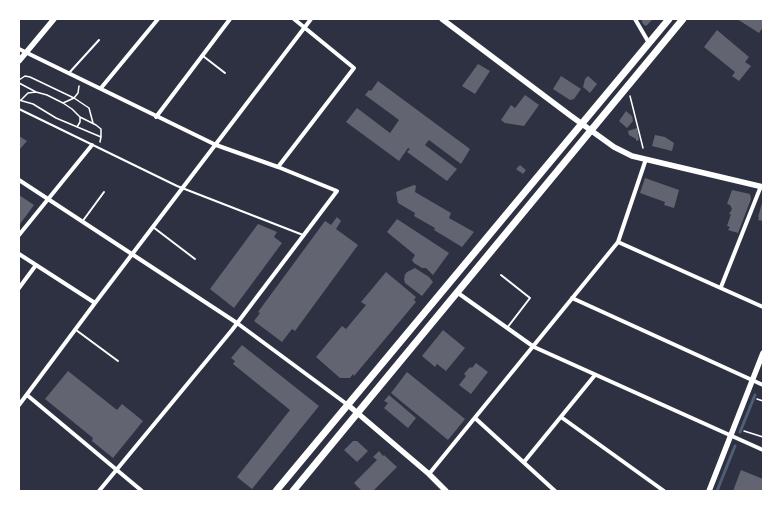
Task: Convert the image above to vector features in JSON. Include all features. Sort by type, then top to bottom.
[{"type":"main road","points":[[276,491],[669,19]]},
{"type":"main road","points":[[295,491],[357,413],[458,293],[683,19]]},
{"type":"street","points":[[19,61],[54,19]]},
{"type":"street","points":[[101,88],[158,19]]},
{"type":"street","points":[[156,117],[230,19]]},
{"type":"street","points":[[278,167],[354,68],[294,19]]},
{"type":"street","points":[[19,406],[75,329],[311,19]]},
{"type":"street","points":[[442,19],[614,147],[632,156],[762,186],[721,288]]},
{"type":"street","points":[[635,19],[649,43]]},
{"type":"street","points":[[19,49],[216,145],[278,167],[337,191],[237,323],[99,491]]},
{"type":"street","points":[[19,235],[92,145]]},
{"type":"street","points":[[429,474],[618,242],[646,159]]},
{"type":"street","points":[[19,180],[237,323],[348,405],[429,474],[446,491]]},
{"type":"street","points":[[618,242],[763,307]]},
{"type":"street","points":[[19,254],[95,303]]},
{"type":"street","points":[[19,288],[36,265]]},
{"type":"street","points":[[458,293],[534,347],[763,450]]},
{"type":"street","points":[[572,298],[763,385]]},
{"type":"street","points":[[709,491],[763,353]]},
{"type":"street","points":[[524,462],[595,375]]},
{"type":"street","points":[[27,395],[142,491]]},
{"type":"street","points":[[561,417],[664,491]]},
{"type":"street","points":[[475,418],[555,491]]},
{"type":"lane","points":[[69,73],[99,40]]},
{"type":"lane","points":[[202,56],[225,73]]},
{"type":"lane","points":[[19,109],[182,188],[303,235]]},
{"type":"lane","points":[[82,222],[104,192]]},
{"type":"lane","points":[[153,227],[195,259]]},
{"type":"lane","points":[[501,275],[530,298],[508,328]]},
{"type":"lane","points":[[75,329],[118,361]]},
{"type":"path","points":[[92,123],[89,108],[74,98],[30,77],[25,76],[19,82],[36,92],[47,95],[63,103],[80,117],[101,129],[99,148]]},
{"type":"path","points":[[63,103],[74,98],[78,93],[81,79]]},
{"type":"path","points":[[20,100],[28,93],[36,92]]},
{"type":"path","points":[[630,96],[643,148]]},
{"type":"path","points":[[20,100],[33,104],[56,118],[100,137]]},
{"type":"path","points":[[77,127],[80,122],[80,117]]},
{"type":"path","points":[[757,399],[763,401]]},
{"type":"path","points":[[744,431],[763,437]]},
{"type":"building","points":[[641,19],[652,20],[646,26],[643,24]]},
{"type":"building","points":[[737,19],[763,19],[763,27],[759,33]]},
{"type":"building","points":[[717,30],[749,57],[745,62],[751,66],[739,81],[732,76],[735,72],[704,47]]},
{"type":"building","points":[[478,64],[490,71],[475,94],[462,86]]},
{"type":"building","points":[[561,76],[581,89],[574,99],[570,100],[553,89]]},
{"type":"building","points":[[588,76],[597,84],[590,93],[583,87],[585,79]]},
{"type":"building","points":[[378,81],[470,149],[461,164],[429,140],[425,145],[457,169],[447,181],[407,152],[410,149],[408,148],[399,161],[346,122],[357,108],[390,133],[399,120],[365,95],[369,90],[371,91]]},
{"type":"building","points":[[525,95],[539,105],[524,126],[505,123],[501,120],[511,105],[515,108]]},
{"type":"building","points":[[626,111],[632,116],[633,121],[627,128],[619,121]]},
{"type":"building","points":[[637,128],[639,140],[636,141],[636,139],[629,135],[628,131]]},
{"type":"building","points":[[655,135],[665,137],[674,143],[672,151],[652,146]]},
{"type":"building","points":[[19,136],[27,141],[19,150]]},
{"type":"building","points":[[520,165],[526,170],[523,174],[516,169]]},
{"type":"building","points":[[645,178],[679,190],[674,208],[664,205],[665,202],[640,193]]},
{"type":"building","points":[[414,185],[416,186],[415,192],[451,213],[449,218],[474,232],[462,247],[434,230],[435,228],[414,216],[415,213],[398,203],[396,192]]},
{"type":"building","points":[[732,190],[750,194],[751,199],[738,233],[728,230],[730,227],[727,226],[731,214],[729,214],[732,209],[730,205],[727,204]]},
{"type":"building","points":[[19,195],[34,205],[20,224],[19,223]]},
{"type":"building","points":[[763,200],[763,221],[758,220],[758,217]]},
{"type":"building","points":[[337,217],[341,221],[336,229],[358,245],[295,331],[292,329],[282,342],[254,321],[260,313],[258,312],[325,221],[331,225]]},
{"type":"building","points":[[397,219],[449,253],[433,275],[426,268],[422,268],[414,263],[412,260],[415,255],[387,232]]},
{"type":"building","points":[[258,224],[277,232],[274,237],[282,243],[234,308],[210,289]]},
{"type":"building","points":[[415,268],[429,277],[433,282],[422,296],[405,283],[404,279],[407,272]]},
{"type":"building","points":[[386,272],[416,297],[414,300],[416,302],[354,376],[353,374],[350,378],[340,378],[316,357],[342,326],[346,329],[366,305],[361,302]]},
{"type":"building","points":[[443,330],[465,348],[446,371],[437,364],[435,367],[422,356]]},
{"type":"building","points":[[242,345],[319,406],[252,489],[237,477],[290,410],[233,364],[235,361],[231,358]]},
{"type":"building","points":[[476,363],[488,372],[471,394],[459,385],[466,376],[464,374]]},
{"type":"building","points":[[68,371],[117,410],[122,404],[143,421],[113,458],[92,441],[93,438],[45,399]]},
{"type":"building","points":[[407,372],[465,419],[448,440],[391,393]]},
{"type":"building","points":[[389,395],[416,418],[408,428],[384,408],[388,403],[384,401]]},
{"type":"building","points":[[353,441],[357,441],[368,451],[357,462],[344,450]]},
{"type":"building","points":[[379,451],[397,467],[373,491],[362,491],[354,483],[377,460],[373,457]]},
{"type":"building","points":[[741,470],[763,479],[763,491],[733,491]]},
{"type":"waterway","points":[[740,432],[755,395]]},
{"type":"waterway","points":[[717,491],[735,446]]}]
